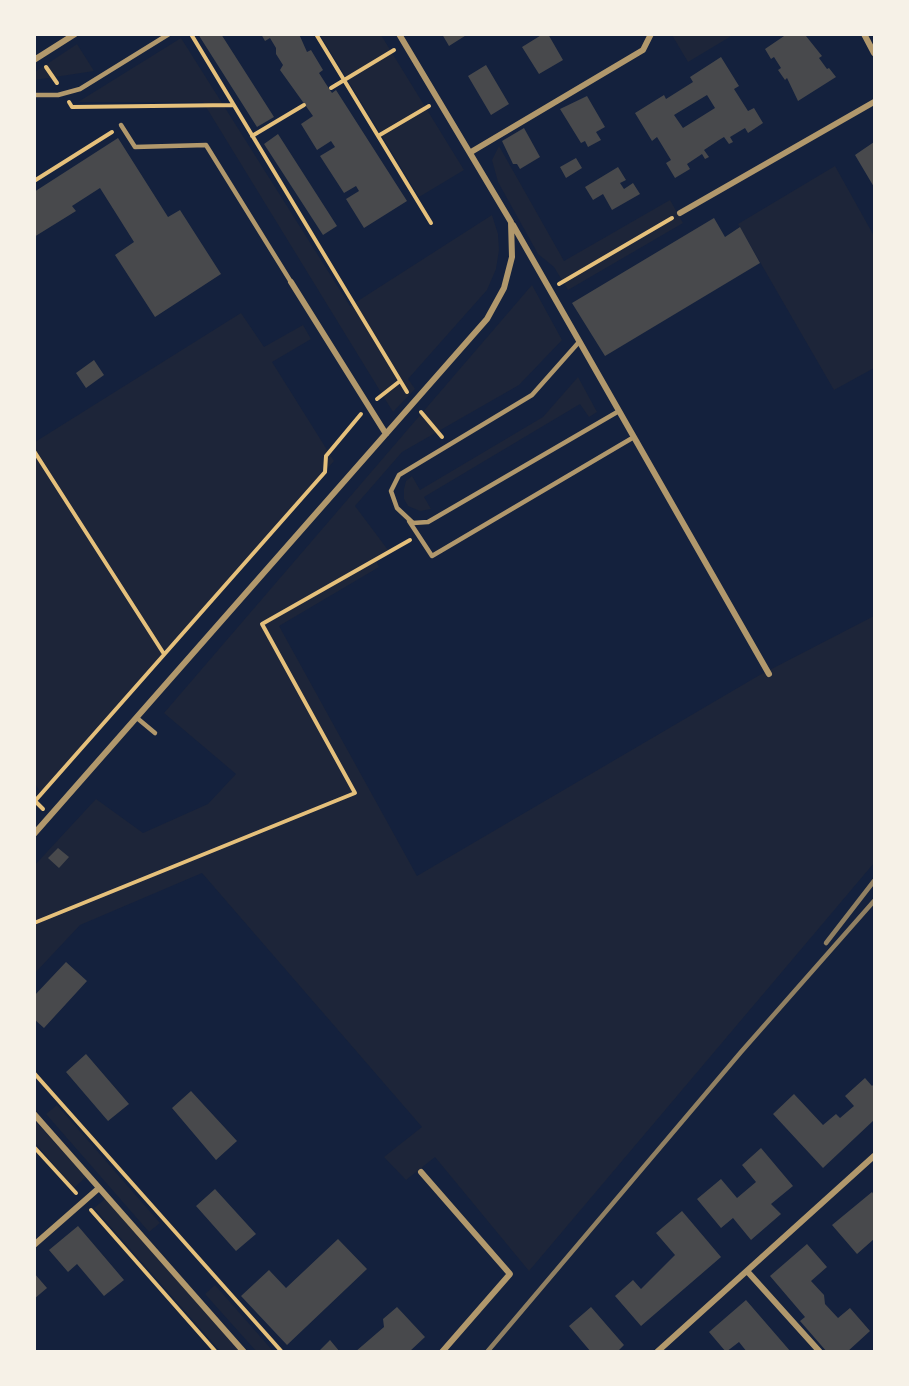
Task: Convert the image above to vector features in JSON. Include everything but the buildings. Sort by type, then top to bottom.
[{"type":"street","points":[[36,57],[75,34]]},
{"type":"street","points":[[399,34],[471,152],[769,674]]},
{"type":"street","points":[[471,152],[643,50],[648,45],[651,34]]},
{"type":"street","points":[[864,34],[874,53]]},
{"type":"street","points":[[680,213],[874,102]]},
{"type":"street","points":[[34,834],[487,319],[498,302],[509,273],[513,236],[511,222]]},
{"type":"street","points":[[291,282],[386,434]]},
{"type":"street","points":[[34,1114],[244,1352]]},
{"type":"street","points":[[657,1352],[874,1156]]},
{"type":"street","points":[[421,1172],[510,1274],[442,1352]]},
{"type":"street","points":[[34,1245],[99,1188]]},
{"type":"street","points":[[747,1271],[820,1352]]},
{"type":"lane","points":[[34,95],[63,93],[89,84],[169,34]]},
{"type":"lane","points":[[121,125],[135,147],[207,145],[291,282]]},
{"type":"lane","points":[[579,342],[532,395],[409,467],[394,483],[391,490],[393,500],[432,556],[634,437]]},
{"type":"lane","points":[[408,519],[420,524],[428,522],[619,411]]},
{"type":"lane","points":[[137,718],[155,733]]},
{"type":"path","points":[[51,816],[35,801],[325,472],[326,456],[368,405],[400,381],[191,34]]},
{"type":"path","points":[[316,34],[431,223]]},
{"type":"path","points":[[331,88],[405,43]]},
{"type":"path","points":[[36,57],[72,107],[233,105]]},
{"type":"path","points":[[378,136],[439,100]]},
{"type":"path","points":[[252,136],[304,105]]},
{"type":"path","points":[[34,181],[121,125],[122,106]]},
{"type":"path","points":[[549,290],[680,213]]},
{"type":"path","points":[[413,403],[448,444]]},
{"type":"path","points":[[34,451],[164,654]]},
{"type":"path","points":[[34,923],[354,793],[262,624],[419,535]]},
{"type":"path","points":[[34,1072],[282,1352]]},
{"type":"path","points":[[34,1147],[216,1352]]},
{"type":"shaded area","points":[[320,35],[381,35],[464,170],[419,197]]},
{"type":"shaded area","points":[[672,35],[733,35],[688,62]]},
{"type":"shaded area","points":[[181,38],[350,306],[492,215],[498,234],[499,250],[496,269],[487,290],[408,379],[415,389],[393,412],[203,102],[78,102]]},
{"type":"shaded area","points":[[77,44],[94,71],[35,80],[35,72]]},
{"type":"shaded area","points":[[499,146],[564,261],[670,200],[683,223],[568,290],[554,267],[538,254],[498,182],[492,160]]},
{"type":"shaded area","points":[[835,166],[874,236],[874,368],[834,390],[738,224]]},
{"type":"shaded area","points":[[532,285],[562,340],[519,385],[402,452],[355,506],[388,550],[375,558],[379,567],[279,626],[417,876],[758,676],[874,616],[874,863],[529,1271],[435,1157],[406,1180],[384,1157],[422,1127],[202,873],[80,925],[35,973],[34,866],[96,799],[143,833],[208,804],[236,774],[164,713]]},
{"type":"shaded area","points":[[241,313],[264,347],[303,325],[311,339],[272,362],[334,461],[35,801],[35,797],[41,793],[34,782],[35,442]]},
{"type":"shaded area","points":[[578,377],[597,412],[589,417],[580,404],[424,497],[431,509],[420,511],[408,506],[404,499],[404,489],[406,481],[412,476],[420,490],[543,417]]},
{"type":"shaded area","points":[[57,1105],[160,1223],[149,1232],[46,1114]]},
{"type":"shaded area","points":[[34,1120],[86,1177],[74,1188],[35,1143]]},
{"type":"shaded area","points":[[105,1199],[240,1351],[220,1351],[94,1208]]},
{"type":"shaded area","points":[[215,1285],[273,1351],[256,1351],[205,1294]]},
{"type":"railway","points":[[826,943],[874,881]]},
{"type":"railway","points":[[487,1352],[741,1052],[874,901]]}]
